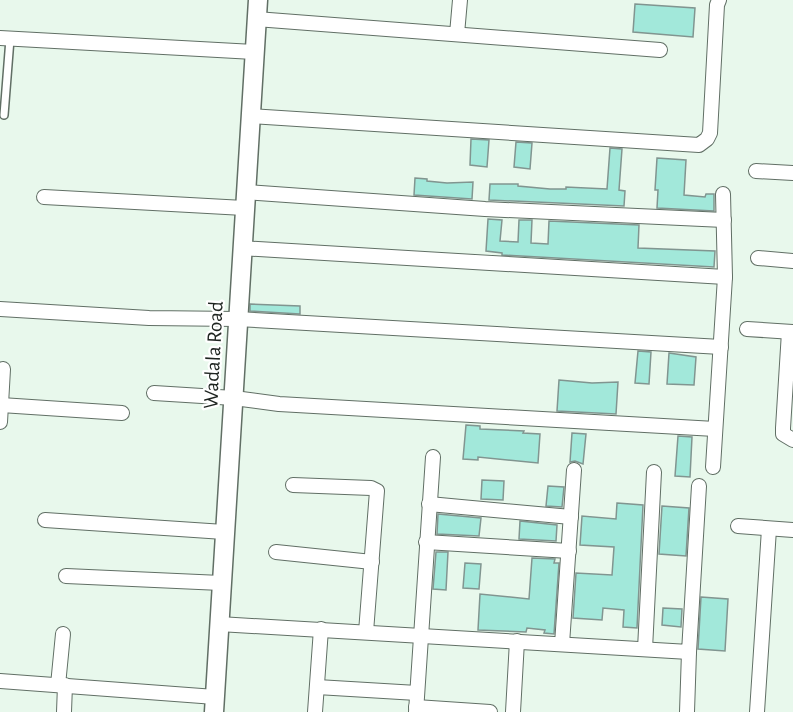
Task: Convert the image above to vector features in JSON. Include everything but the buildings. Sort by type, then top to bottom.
[{"type":"street","name":"Wadala Road","points":[[214,705],[258,0]]},
{"type":"street","points":[[457,34],[460,0]]},
{"type":"street","points":[[250,116],[699,146],[710,133],[719,0]]},
{"type":"street","points":[[256,19],[660,50]]},
{"type":"street","points":[[5,39],[254,52]]},
{"type":"street","points":[[756,171],[793,173]]},
{"type":"street","points":[[713,467],[725,277],[723,194]]},
{"type":"street","points":[[44,197],[244,200],[724,220]]},
{"type":"street","points":[[241,248],[725,277]]},
{"type":"street","points":[[758,258],[793,261]]},
{"type":"street","points":[[0,309],[149,318],[237,319],[721,346]]},
{"type":"street","points":[[747,329],[791,332],[783,434],[793,440]]},
{"type":"street","points":[[0,422],[3,369]]},
{"type":"street","points":[[154,393],[234,398],[279,404],[715,429]]},
{"type":"street","points":[[1,399],[122,413]]},
{"type":"street","points":[[416,704],[433,457]]},
{"type":"street","points":[[562,644],[574,470]]},
{"type":"street","points":[[645,649],[654,472]]},
{"type":"street","points":[[292,485],[371,488],[377,491],[366,632]]},
{"type":"street","points":[[687,712],[699,486]]},
{"type":"street","points":[[429,504],[571,517]]},
{"type":"street","points":[[45,520],[224,532]]},
{"type":"street","points":[[738,526],[793,531]]},
{"type":"street","points":[[757,712],[770,529]]},
{"type":"street","points":[[426,542],[569,551]]},
{"type":"street","points":[[276,552],[372,562]]},
{"type":"street","points":[[66,576],[221,583]]},
{"type":"street","points":[[219,624],[689,652]]},
{"type":"street","points":[[315,712],[321,629]]},
{"type":"street","points":[[63,634],[61,685],[64,712]]},
{"type":"street","points":[[513,712],[517,641]]},
{"type":"street","points":[[0,681],[61,685],[214,705]]},
{"type":"street","points":[[317,687],[416,704],[490,712]]},
{"type":"lane","points":[[4,115],[5,39]]}]
